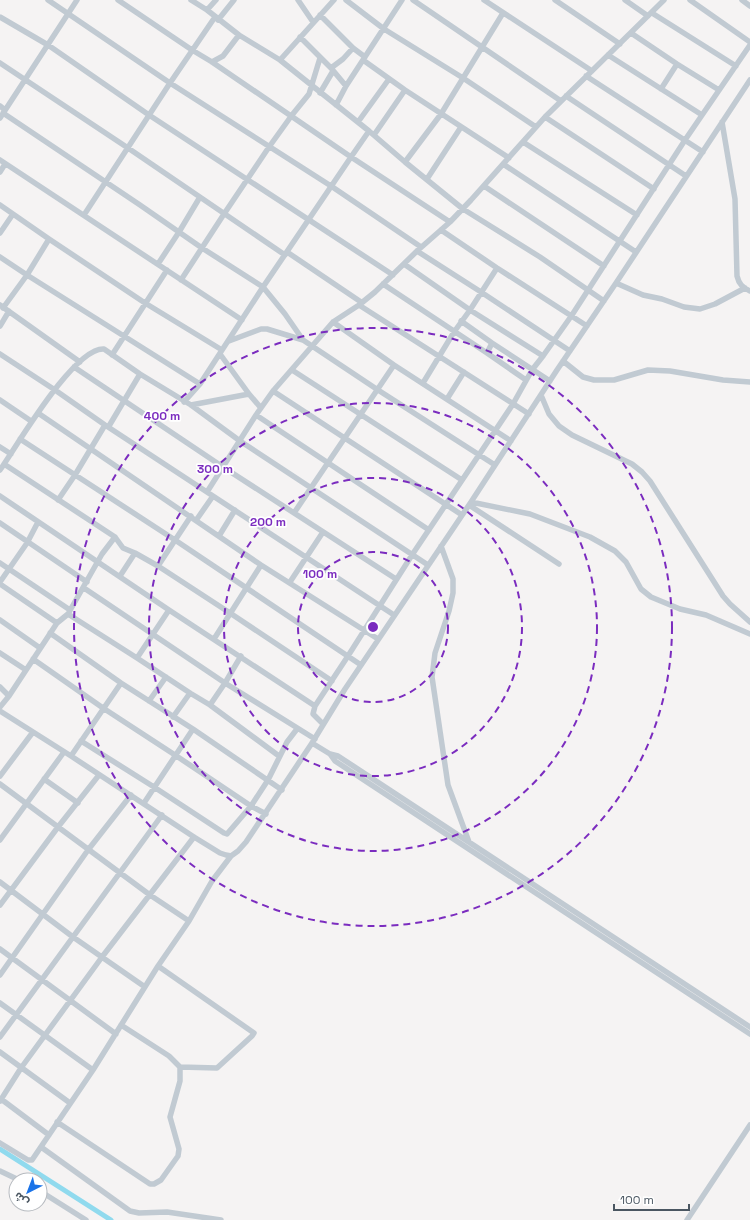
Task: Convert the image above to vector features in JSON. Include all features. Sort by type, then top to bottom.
[{"type":"street","points":[[48,0],[170,83],[331,186],[481,292],[570,351]]},
{"type":"street","points":[[77,0],[2,112],[105,183],[263,288],[285,314],[303,340]]},
{"type":"street","points":[[118,0],[450,222]]},
{"type":"street","points":[[191,0],[207,10],[239,35],[280,60],[463,209],[540,257],[604,301]]},
{"type":"street","points":[[207,10],[216,0]]},
{"type":"street","points":[[84,215],[192,50],[234,0]]},
{"type":"street","points":[[298,0],[313,22]]},
{"type":"street","points":[[280,60],[334,0]]},
{"type":"street","points":[[346,0],[384,30],[463,78],[536,127]]},
{"type":"street","points":[[336,105],[346,86],[384,30],[402,0]]},
{"type":"street","points":[[413,0],[561,101]]},
{"type":"street","points":[[484,0],[592,71]]},
{"type":"street","points":[[555,0],[620,44]]},
{"type":"street","points":[[625,0],[736,66]]},
{"type":"street","points":[[207,492],[273,391],[333,322],[360,304],[450,222],[545,117],[664,0]]},
{"type":"street","points":[[690,0],[750,42]]},
{"type":"street","points":[[742,0],[750,6]]},
{"type":"street","points":[[405,162],[441,114],[504,13]]},
{"type":"street","points":[[320,15],[364,58],[389,79],[509,158]]},
{"type":"street","points":[[0,17],[48,45],[149,115],[392,275]]},
{"type":"street","points":[[631,33],[719,90]]},
{"type":"street","points":[[212,62],[223,56],[239,35]]},
{"type":"street","points":[[300,37],[346,86]]},
{"type":"street","points":[[324,724],[313,714],[315,706],[396,579],[513,404],[532,370],[572,315],[685,140],[750,45]]},
{"type":"street","points":[[320,94],[332,70],[354,48]]},
{"type":"street","points":[[608,55],[702,115]]},
{"type":"street","points":[[181,280],[270,146],[309,94],[320,58]]},
{"type":"street","points":[[0,63],[224,214],[286,253],[438,357],[529,414]]},
{"type":"street","points":[[661,89],[677,64]]},
{"type":"street","points":[[586,76],[703,152]]},
{"type":"street","points":[[358,122],[389,79]]},
{"type":"street","points":[[0,1143],[10,1150],[32,1160],[93,1070],[158,966],[189,921],[212,881],[231,856],[246,842],[266,814],[378,639],[470,504],[750,80]]},
{"type":"street","points":[[184,402],[200,384],[351,157],[405,90]]},
{"type":"street","points":[[566,96],[686,176]]},
{"type":"street","points":[[545,117],[654,189]]},
{"type":"street","points":[[722,122],[735,199],[737,276],[739,284],[747,289]]},
{"type":"street","points":[[427,179],[461,127]]},
{"type":"street","points":[[523,142],[637,215]]},
{"type":"street","points":[[0,172],[3,162],[242,320]]},
{"type":"street","points":[[503,164],[636,252]]},
{"type":"street","points":[[484,186],[604,266]]},
{"type":"street","points":[[158,264],[200,197]]},
{"type":"street","points":[[0,205],[221,352],[249,394],[261,408]]},
{"type":"street","points":[[0,233],[13,214]]},
{"type":"street","points":[[441,230],[587,326]]},
{"type":"street","points":[[49,239],[27,274],[2,306],[80,362]]},
{"type":"street","points":[[0,257],[200,384]]},
{"type":"street","points":[[404,264],[470,310],[543,356]]},
{"type":"street","points":[[422,383],[461,321],[470,310],[497,268]]},
{"type":"street","points":[[112,355],[167,270]]},
{"type":"street","points":[[616,283],[643,295],[662,299],[684,307],[700,309],[747,289]]},
{"type":"street","points":[[383,284],[526,380]]},
{"type":"street","points":[[0,326],[9,311]]},
{"type":"street","points":[[461,321],[550,381]]},
{"type":"street","points":[[333,322],[394,365],[511,441]]},
{"type":"street","points":[[228,341],[261,329],[267,329],[303,340],[495,465]]},
{"type":"street","points":[[487,353],[492,343]]},
{"type":"street","points":[[0,470],[31,421],[74,367],[97,350],[104,349],[140,374],[191,405],[240,441],[428,565]]},
{"type":"street","points":[[0,354],[213,496],[380,604],[394,615]]},
{"type":"street","points":[[563,361],[583,377],[594,380],[614,380],[648,370],[670,371],[723,380],[750,382]]},
{"type":"street","points":[[294,513],[394,365]]},
{"type":"street","points":[[74,367],[223,467],[396,579]]},
{"type":"street","points":[[292,370],[462,480]]},
{"type":"street","points":[[447,399],[464,372]]},
{"type":"street","points":[[58,500],[75,475],[90,448],[124,400],[140,374]]},
{"type":"street","points":[[273,391],[462,515]]},
{"type":"street","points":[[191,405],[249,394]]},
{"type":"street","points":[[541,395],[549,414],[559,426],[572,435],[632,464],[642,472],[650,481],[723,596],[750,622]]},
{"type":"street","points":[[0,400],[31,421]]},
{"type":"street","points":[[38,413],[261,565],[378,639]]},
{"type":"street","points":[[256,415],[429,530]]},
{"type":"street","points":[[20,439],[175,540],[361,665]]},
{"type":"street","points":[[0,447],[11,454]]},
{"type":"street","points":[[4,464],[115,537],[123,548],[158,566],[332,681]]},
{"type":"street","points":[[0,496],[168,610],[214,638],[315,706]]},
{"type":"street","points":[[197,520],[213,496]]},
{"type":"street","points":[[470,504],[559,564]]},
{"type":"street","points":[[470,504],[530,514],[590,538],[615,551],[626,562],[641,589],[651,598],[680,609],[706,615],[750,634]]},
{"type":"street","points":[[219,536],[235,510]]},
{"type":"street","points":[[158,566],[191,516]]},
{"type":"street","points":[[38,522],[27,543],[8,569],[0,583],[57,623]]},
{"type":"street","points":[[0,523],[153,635],[314,741],[330,754],[335,761],[750,1034]]},
{"type":"street","points":[[290,582],[323,532]]},
{"type":"street","points":[[0,707],[9,696],[57,623],[69,612],[102,554],[115,537]]},
{"type":"street","points":[[441,546],[453,579],[453,592],[449,611],[435,653],[432,683],[448,785],[470,842]]},
{"type":"street","points":[[120,576],[135,553]]},
{"type":"street","points":[[0,563],[137,658],[210,705],[280,756]]},
{"type":"street","points":[[214,638],[261,565]]},
{"type":"street","points":[[137,658],[168,610]]},
{"type":"street","points":[[0,620],[40,648]]},
{"type":"street","points":[[50,634],[282,790]]},
{"type":"street","points":[[0,653],[26,670]]},
{"type":"street","points":[[210,705],[241,656]]},
{"type":"street","points":[[33,659],[103,708],[251,806],[266,814]]},
{"type":"street","points":[[149,701],[166,676]]},
{"type":"street","points":[[71,756],[121,683]]},
{"type":"street","points":[[0,687],[9,696]]},
{"type":"street","points":[[174,717],[190,693]]},
{"type":"street","points":[[0,710],[194,837],[220,853],[231,856]]},
{"type":"street","points":[[144,803],[192,729]]},
{"type":"street","points":[[81,741],[227,834],[251,806],[268,780],[286,742],[297,729]]},
{"type":"street","points":[[0,776],[33,732]]},
{"type":"street","points":[[0,840],[64,752]]},
{"type":"street","points":[[330,754],[338,756],[750,1027]]},
{"type":"street","points":[[0,906],[58,828],[100,775]]},
{"type":"street","points":[[44,779],[78,803]]},
{"type":"street","points":[[0,784],[150,895],[189,921]]},
{"type":"street","points":[[0,975],[88,850],[131,795]]},
{"type":"street","points":[[0,1037],[162,815]]},
{"type":"street","points":[[49,1135],[1,1100],[21,1068],[102,957],[194,837]]},
{"type":"street","points":[[0,882],[42,914],[145,987]]},
{"type":"street","points":[[0,949],[116,1034]]},
{"type":"street","points":[[121,1025],[169,1056],[180,1067],[217,1068],[254,1033],[158,966]]},
{"type":"street","points":[[0,1003],[93,1070]]},
{"type":"street","points":[[0,1052],[70,1104]]},
{"type":"street","points":[[57,1122],[150,1184],[158,1183],[178,1156],[179,1150],[170,1117],[180,1081],[180,1067]]},
{"type":"street","points":[[687,1220],[750,1125]]},
{"type":"street","points":[[41,1147],[130,1210],[139,1213],[166,1212],[221,1220]]},
{"type":"street","points":[[48,1196],[86,1220]]},
{"type":"waterway","points":[[0,1149],[111,1220]]}]
